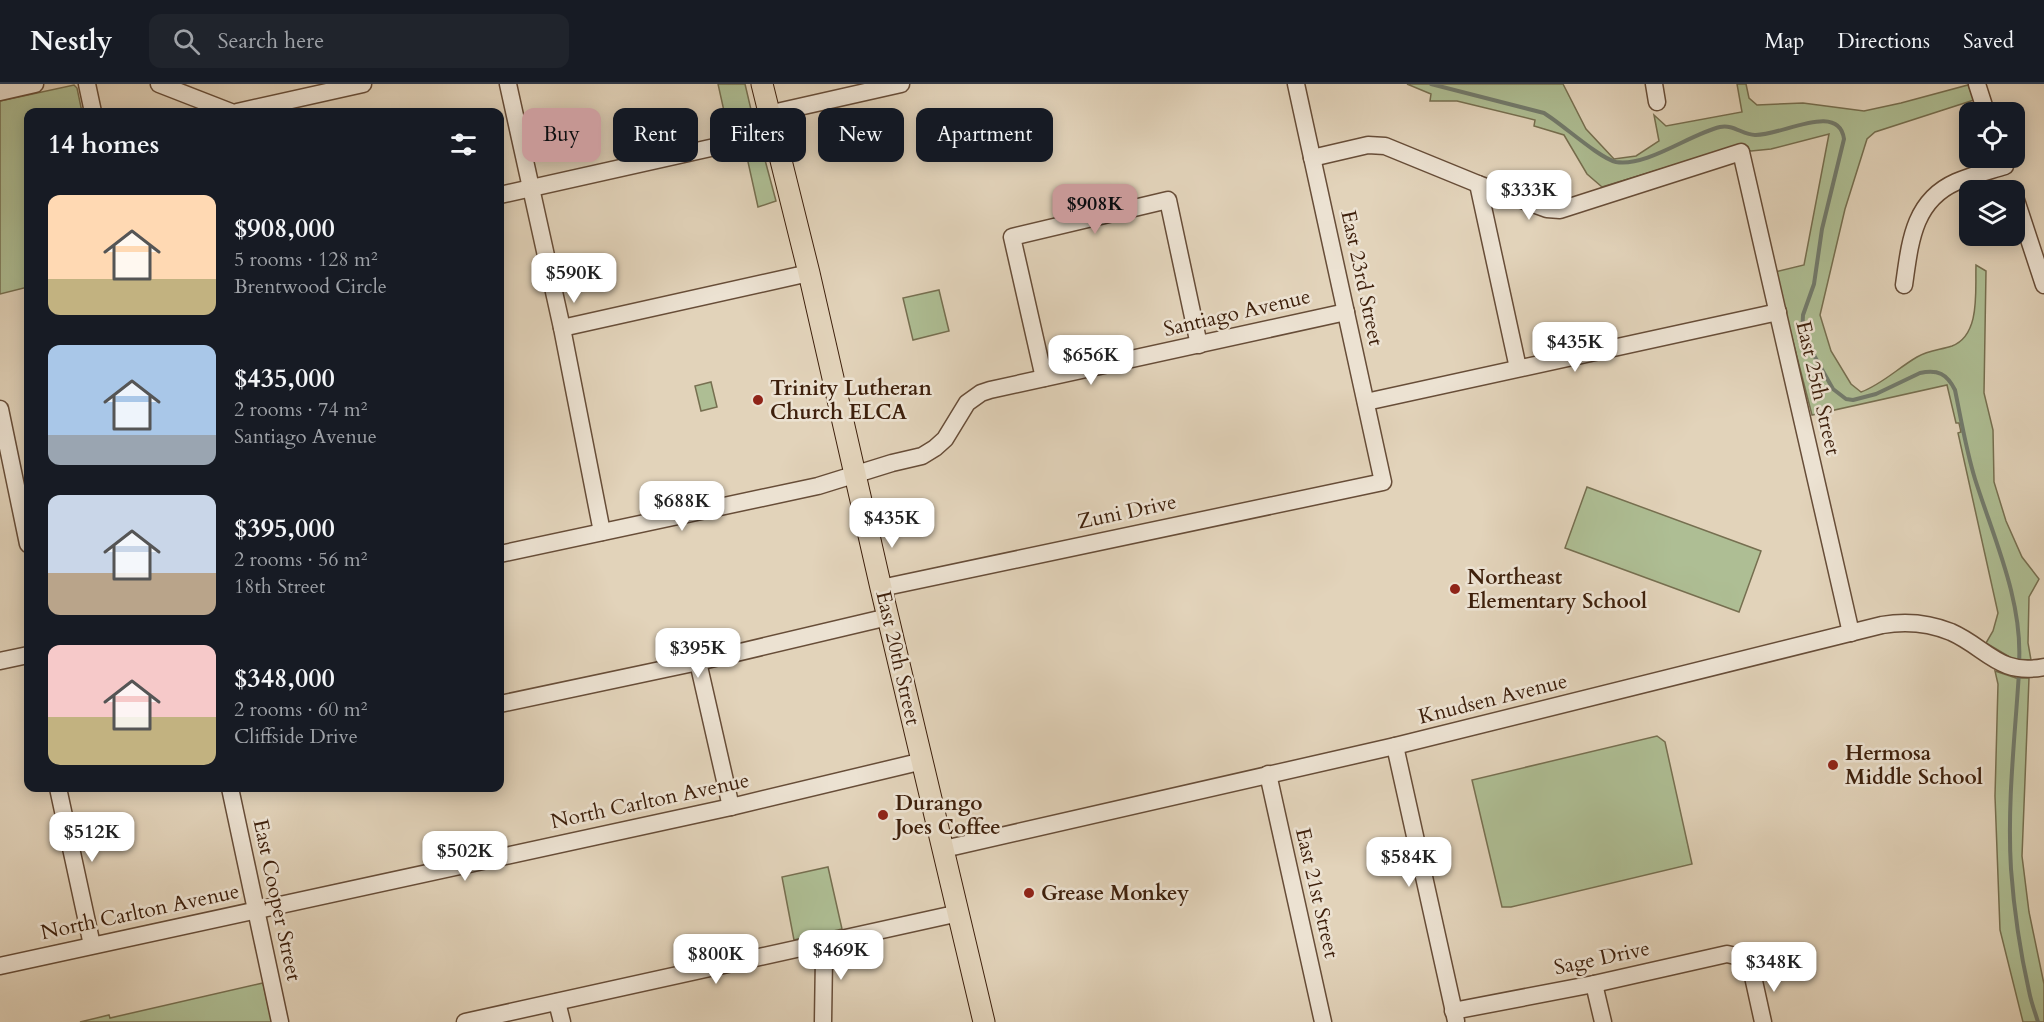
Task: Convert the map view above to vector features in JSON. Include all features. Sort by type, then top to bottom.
[{"type":"main road","name":"East 20th Street","points":[[762,84],[767,108]]},
{"type":"main road","name":"East 20th Street","points":[[780,162],[809,273],[984,1022]]},
{"type":"street","points":[[0,92],[35,84]]},
{"type":"street","points":[[87,84],[92,108]]},
{"type":"street","points":[[159,84],[221,108]]},
{"type":"street","points":[[255,108],[363,84]]},
{"type":"street","points":[[508,84],[562,328],[602,532]]},
{"type":"street","points":[[795,108],[901,84]]},
{"type":"street","name":"East 23rd Street","points":[[1296,84],[1383,482]]},
{"type":"street","points":[[1654,84],[1657,102]]},
{"type":"street","points":[[1977,84],[1983,102]]},
{"type":"street","points":[[1312,158],[1368,145],[1385,146],[1478,184],[1518,368]]},
{"type":"street","points":[[504,194],[710,148]]},
{"type":"street","name":"East 25th Street","points":[[1478,184],[1547,209],[1560,210],[1741,152],[1851,633]]},
{"type":"street","points":[[1904,285],[1908,256],[1918,218],[1933,197],[1955,183],[1989,168]]},
{"type":"street","points":[[1044,378],[1012,237],[1168,200],[1199,345]]},
{"type":"street","points":[[2025,227],[2044,285]]},
{"type":"street","points":[[562,328],[809,273]]},
{"type":"street","name":"Santiago Avenue","points":[[504,553],[818,486],[922,456],[945,439],[967,403],[981,393],[1346,312]]},
{"type":"street","points":[[1366,402],[1778,312]]},
{"type":"street","points":[[0,409],[24,525]]},
{"type":"street","name":"Zuni Drive","points":[[881,588],[1383,482]]},
{"type":"street","points":[[504,703],[698,662],[888,617]]},
{"type":"street","name":"Knudsen Avenue","points":[[944,849],[1395,746],[1894,623],[1921,624],[1952,633],[2010,667],[2025,669],[2044,667]]},
{"type":"street","points":[[0,661],[24,656]]},
{"type":"street","points":[[698,662],[731,807]]},
{"type":"street","points":[[1395,746],[1455,1016]]},
{"type":"street","name":"North Carlton Avenue","points":[[0,966],[731,807],[923,761]]},
{"type":"street","name":"East 21st Street","points":[[1268,774],[1323,1022]]},
{"type":"street","points":[[59,792],[92,945]]},
{"type":"street","name":"East Cooper Street","points":[[231,792],[280,1022]]},
{"type":"street","points":[[465,1022],[959,913]]},
{"type":"street","points":[[821,944],[824,957],[823,1022]]},
{"type":"street","name":"Sage Drive","points":[[1455,1016],[1727,954],[1744,958],[1752,972],[1763,1022]]},
{"type":"street","points":[[1594,984],[1603,1022]]},
{"type":"street","points":[[557,1002],[562,1022]]},
{"type":"green space","points":[[718,84],[745,84],[751,108],[723,108]]},
{"type":"green space","points":[[1407,84],[1563,84],[1586,129],[1614,159],[1636,156],[1659,141],[1654,115],[1666,126],[1742,112],[1737,84],[1746,84],[1749,98],[1757,105],[1803,103],[1864,111],[1968,85],[1974,100],[1959,102],[1959,105],[1875,132],[1867,139],[1845,209],[1820,315],[1831,351],[1851,384],[1861,392],[1876,385],[1921,355],[1952,346],[1961,340],[1968,332],[1972,322],[1976,299],[1976,265],[1986,271],[1984,393],[1993,430],[1994,482],[2006,521],[2022,557],[2039,579],[2029,597],[2028,643],[2031,660],[2013,659],[1986,643],[1993,631],[1998,613],[1958,433],[1961,432],[1959,423],[1956,423],[1947,385],[1812,415],[1775,272],[1804,265],[1829,134],[1771,149],[1751,151],[1733,147],[1602,187],[1587,174],[1564,135],[1534,126],[1535,120],[1457,101],[1430,101],[1431,94]]},
{"type":"green space","points":[[74,85],[77,88],[81,108],[24,108],[24,288],[0,294],[0,101]]},
{"type":"green space","points":[[748,162],[766,162],[776,201],[758,207]]},
{"type":"green space","points":[[939,290],[949,331],[913,340],[903,298]]},
{"type":"green space","points":[[711,382],[717,407],[701,411],[695,386]]},
{"type":"green space","points":[[1587,487],[1761,551],[1739,612],[1565,548]]},
{"type":"green space","points":[[1995,671],[2016,678],[2029,678],[2022,856],[2029,912],[2044,984],[2044,1022],[2023,1022],[2000,930],[1995,796],[1998,684]]},
{"type":"green space","points":[[1657,736],[1665,742],[1692,864],[1511,907],[1502,907],[1472,780]]},
{"type":"green space","points":[[828,867],[842,929],[794,940],[782,877]]},
{"type":"green space","points":[[263,983],[272,1022],[80,1022],[109,1015],[110,1018]]},
{"type":"waterway","points":[[1431,84],[1544,113],[1600,154],[1616,162],[1641,160],[1725,126],[1755,135],[1820,121],[1832,122],[1840,128],[1844,139],[1822,229],[1814,284],[1803,315],[1802,334],[1833,389],[1846,399],[1853,400],[1876,394],[1926,372],[1937,372],[1952,385],[1972,468],[2012,594],[2019,640],[2019,664]]},
{"type":"waterway","points":[[2019,672],[2011,795],[2011,869],[2023,961],[2038,1022]]},
{"type":"place","name":"Trinity Lutheran Church ELCA","points":[[758,400]]},
{"type":"place","name":"Northeast Elementary School","points":[[1455,589]]},
{"type":"place","name":"Hermosa Middle School","points":[[1833,765]]},
{"type":"place","name":"Durango Joes Coffee","points":[[883,815]]},
{"type":"place","name":"Grease Monkey","points":[[1029,893]]}]
